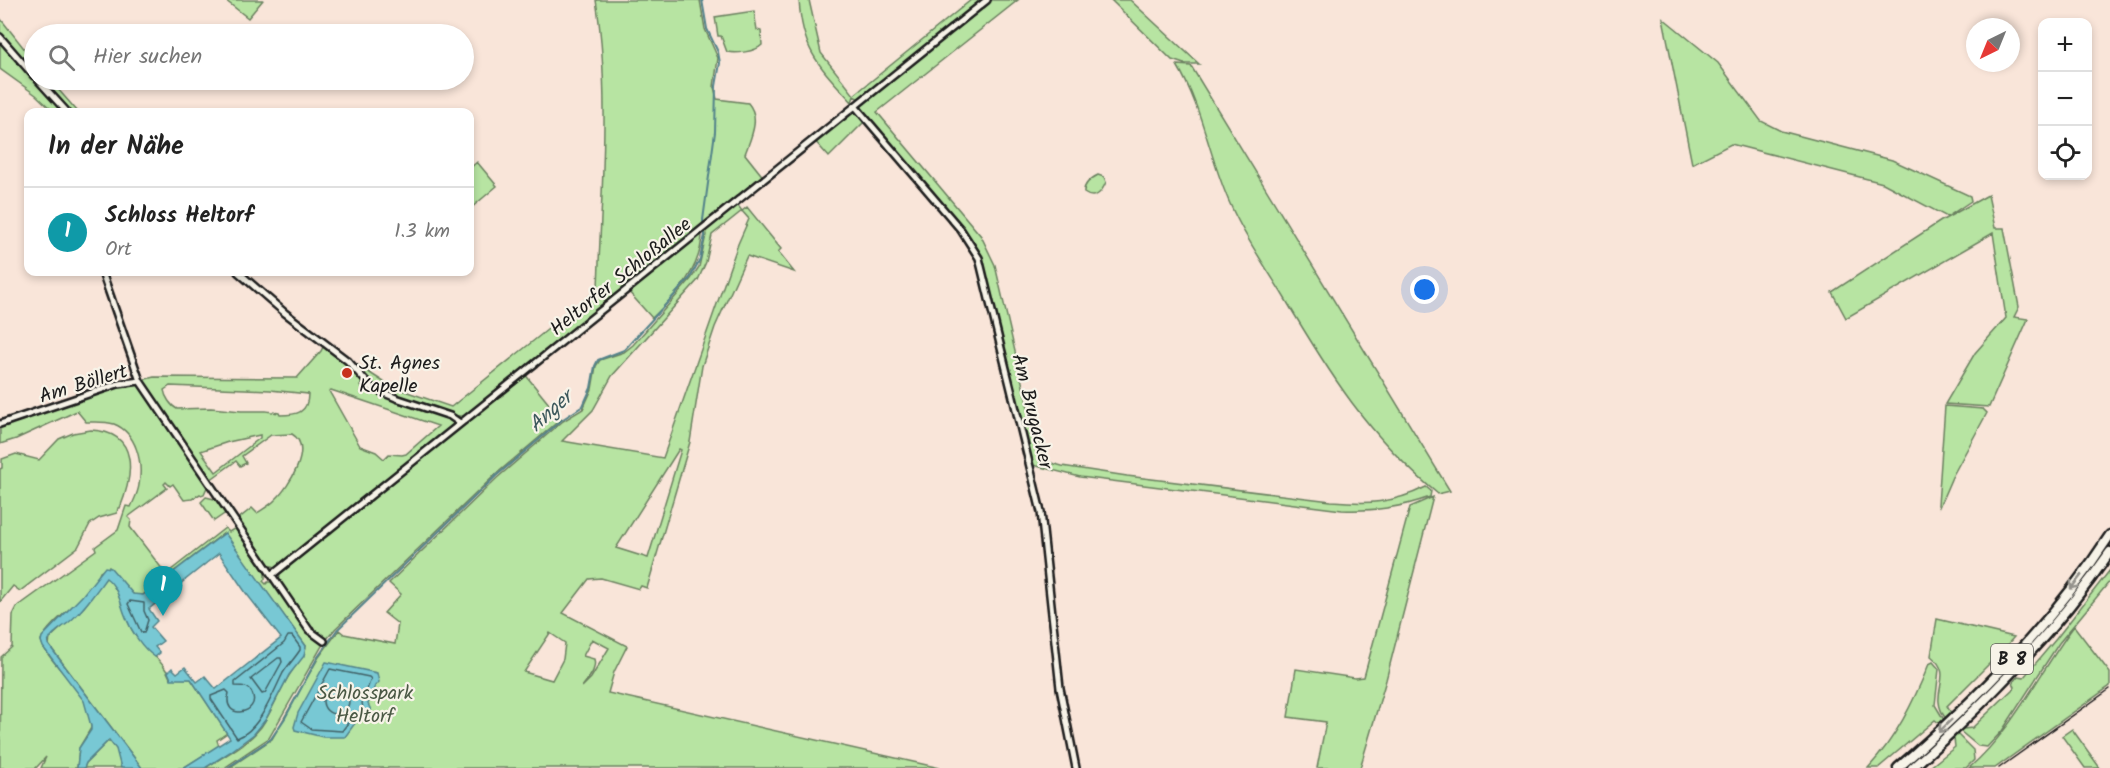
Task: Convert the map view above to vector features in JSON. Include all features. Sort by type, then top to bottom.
[{"type":"highway","name":"B 8","points":[[1898,768],[1934,737],[2016,654],[2067,593],[2110,535]]},
{"type":"highway","name":"B 8","points":[[1912,768],[2023,661],[2074,601],[2110,552]]},
{"type":"street","name":"Heltorfer Schloßallee","points":[[272,575],[987,0]]},
{"type":"street","points":[[0,37],[24,65]]},
{"type":"street","points":[[47,90],[63,108]]},
{"type":"street","name":"Am Brugacker","points":[[855,106],[962,231],[979,258],[1041,512],[1060,688],[1065,723],[1076,768]]},
{"type":"street","points":[[103,276],[140,381],[309,630],[324,641]]},
{"type":"street","points":[[243,276],[285,313],[348,361],[372,388],[450,416],[460,423]]},
{"type":"street","name":"Am Böllert","points":[[0,424],[118,384],[140,381]]},
{"type":"green space","points":[[225,0],[263,0],[248,18]]},
{"type":"green space","points":[[596,0],[700,0],[705,29],[718,58],[714,87],[717,99],[748,103],[752,109],[754,128],[745,154],[764,178],[466,416],[433,410],[379,389],[368,382],[345,357],[390,386],[451,407],[598,289],[604,108],[601,36]]},
{"type":"green space","points":[[799,0],[809,0],[821,53],[854,95],[971,0],[984,0],[859,99],[854,96],[852,102],[814,57],[804,32]]},
{"type":"green space","points":[[989,0],[1018,0],[877,112],[981,236],[995,265],[1029,412],[1044,461],[1127,476],[1331,501],[1380,502],[1402,497],[1426,487],[1431,491],[1430,497],[1387,508],[1342,510],[1080,477],[1032,465],[980,257],[863,112],[861,104]]},
{"type":"green space","points":[[1111,0],[1130,0],[1199,64],[1184,64],[1172,60]]},
{"type":"green space","points":[[754,11],[757,30],[761,31],[762,45],[745,52],[727,52],[721,36],[718,36],[715,17]]},
{"type":"green space","points":[[0,18],[24,48],[24,63],[0,35]]},
{"type":"green space","points":[[1663,18],[1718,63],[1761,121],[1781,131],[1892,160],[1970,196],[1971,201],[1947,217],[1883,183],[1731,144],[1692,164]]},
{"type":"green space","points":[[0,39],[24,66],[24,86],[0,69]]},
{"type":"green space","points":[[1177,65],[1191,66],[1450,491],[1438,494],[1413,472],[1370,426],[1317,352],[1237,218],[1217,171],[1193,99]]},
{"type":"green space","points":[[29,90],[45,90],[61,108],[50,108]]},
{"type":"green space","points":[[49,90],[59,90],[74,108],[65,108]]},
{"type":"green space","points":[[855,110],[866,120],[829,157],[814,140]]},
{"type":"green space","points":[[477,162],[497,186],[474,206],[474,165]]},
{"type":"green space","points":[[1098,175],[1104,177],[1106,182],[1100,192],[1095,196],[1084,193],[1088,182]]},
{"type":"green space","points":[[1988,195],[1995,228],[2004,228],[2019,307],[2014,317],[2028,319],[1989,407],[1945,404],[1975,353],[2006,318],[1993,233],[1846,318],[1832,292],[1941,221]]},
{"type":"green space","name":"Schlosspark Heltorf","points":[[736,203],[742,211],[747,207],[781,249],[778,252],[794,272],[747,256],[715,327],[702,366],[690,442],[647,588],[641,586],[639,589],[601,578],[589,579],[563,613],[627,646],[614,672],[608,693],[940,768],[229,768],[272,739],[319,657],[339,630],[344,634],[395,644],[398,624],[384,613],[401,594],[389,583],[497,478],[563,421],[583,409],[592,389],[596,366],[600,360],[624,352],[633,345],[691,279],[699,267],[706,235],[705,229]],"holes":[[[742,211],[749,219],[738,244],[663,458],[562,441],[593,410],[612,376],[698,280],[706,262],[712,235]],[[679,449],[681,450],[648,558],[616,548]],[[550,633],[565,643],[563,659],[552,680],[524,672]],[[592,639],[609,648],[591,678],[582,687],[595,663],[594,659],[583,656]]]},
{"type":"green space","points":[[702,232],[698,258],[693,269],[679,290],[652,318],[628,291]]},
{"type":"green space","points":[[324,345],[347,361],[363,381],[360,386],[450,418],[454,426],[277,568],[269,567],[237,520],[252,508],[257,513],[272,503],[287,486],[300,457],[301,448],[298,440],[292,434],[271,435],[242,456],[246,463],[240,466],[236,461],[210,480],[142,380],[154,377],[297,378]],"holes":[[[170,386],[270,390],[308,394],[304,409],[300,412],[280,415],[266,411],[177,409],[171,404],[164,390]],[[331,390],[438,426],[406,454],[389,454],[384,459],[376,452],[360,446],[329,391]],[[260,435],[260,438],[216,472],[201,451]]]},
{"type":"green space","points":[[524,373],[561,419],[495,475],[326,640],[313,633],[278,580],[279,572]]},
{"type":"green space","points":[[132,383],[139,384],[208,485],[204,494],[184,500],[173,484],[170,486],[166,482],[164,484],[167,488],[128,517],[131,520],[130,527],[166,574],[225,528],[229,532],[237,527],[265,569],[263,581],[266,584],[274,582],[323,644],[269,738],[224,768],[205,768],[242,745],[261,727],[286,680],[302,657],[306,646],[224,533],[143,595],[136,596],[132,593],[109,567],[100,572],[90,590],[54,623],[41,640],[47,653],[80,693],[88,710],[91,728],[79,748],[77,768],[41,768],[46,757],[36,768],[0,768],[1,657],[12,647],[13,615],[17,607],[96,550],[95,547],[118,530],[126,506],[131,507],[136,496],[140,467],[133,441],[122,428],[104,422],[86,422],[77,411],[0,444],[0,425]]},
{"type":"green space","points":[[1945,406],[1983,409],[1987,413],[1952,477],[1939,507],[1938,505]]},
{"type":"green space","points":[[91,430],[107,433],[118,439],[125,447],[129,458],[128,483],[120,508],[117,513],[99,518],[90,524],[78,547],[20,591],[13,586],[0,602],[0,469],[2,459],[16,454],[39,460],[59,439],[73,433]]},
{"type":"green space","points":[[206,497],[218,500],[227,512],[214,521],[201,502]]},
{"type":"green space","points":[[1433,497],[1386,680],[1360,768],[1317,768],[1326,722],[1288,717],[1296,669],[1355,678],[1364,677],[1410,507]]},
{"type":"green space","points":[[2110,570],[2110,581],[2059,643],[2002,731],[1987,747],[1978,746],[1960,731],[1972,728],[2015,687],[2013,682],[2018,676],[2024,677]]},
{"type":"green space","points":[[105,578],[108,578],[116,590],[136,636],[167,671],[170,678],[191,679],[227,733],[217,740],[219,746],[183,768],[142,768],[49,645],[50,638],[84,607]]},
{"type":"green space","points":[[1937,619],[2014,637],[1997,656],[1998,661],[1991,662],[1947,706],[1951,713],[1946,719],[1939,701],[1942,671],[1931,656]]},
{"type":"green space","points":[[2074,626],[2110,673],[2110,686],[1995,768],[1969,768],[1985,753],[2013,718]]},
{"type":"green space","points":[[1933,662],[1939,669],[1935,705],[1944,720],[1940,724],[1935,720],[1878,768],[1868,768],[1895,732],[1929,664]]},
{"type":"green space","points":[[2072,729],[2100,768],[2085,768],[2062,736]]},
{"type":"green space","points":[[1957,734],[1973,750],[1974,760],[1966,768],[1929,768],[1955,747],[1954,738]]},
{"type":"green space","points":[[109,740],[118,751],[121,768],[84,768],[86,763]]},
{"type":"water","points":[[225,533],[306,646],[304,656],[289,675],[266,719],[254,734],[205,768],[183,768],[230,738],[191,679],[171,679],[168,672],[172,668],[177,673],[185,667],[197,682],[205,676],[216,689],[281,638],[219,553],[149,609],[157,621],[151,627],[163,641],[155,647],[160,653],[155,657],[141,644],[134,633],[127,621],[116,590],[106,578],[84,607],[53,635],[48,644],[142,768],[121,768],[116,749],[109,740],[86,763],[84,768],[77,768],[79,748],[91,730],[91,726],[84,701],[43,647],[42,637],[82,596],[105,567],[111,568],[133,594],[143,595]]},
{"type":"water","points":[[326,662],[377,673],[379,682],[368,704],[371,710],[368,718],[358,719],[345,737],[323,737],[295,730],[294,727],[298,713]]},
{"type":"waterway","name":"Anger","points":[[227,768],[271,739],[318,657],[337,630],[496,476],[563,419],[583,406],[591,388],[598,360],[624,350],[690,278],[700,259],[705,235],[703,220],[715,132],[716,86],[720,63],[718,52],[707,29],[702,0]]},
{"type":"tram line","points":[[1999,768],[2110,689]]},
{"type":"place","name":"St. Agnes Kapelle","points":[[347,373]]},
{"type":"place","name":"Schloss Heltorf","points":[[163,616]]}]
